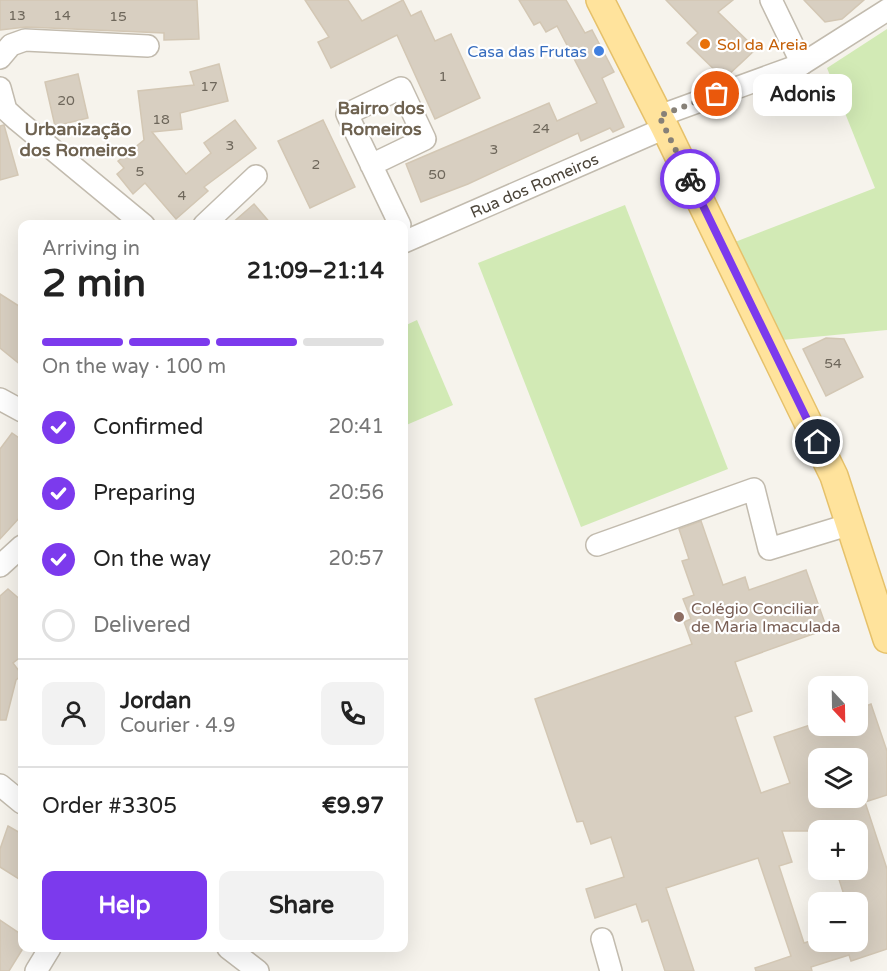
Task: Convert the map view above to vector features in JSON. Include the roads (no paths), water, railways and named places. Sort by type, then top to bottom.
[{"type":"main road","points":[[600,0],[828,463],[851,524],[887,639]]},
{"type":"street","points":[[771,0],[802,64]]},
{"type":"street","name":"Rua dos Romeiros","points":[[408,233],[662,122],[802,64],[887,10]]},
{"type":"street","points":[[0,58],[10,45],[25,40],[148,46]]},
{"type":"street","points":[[0,88],[6,110],[138,220]]},
{"type":"street","points":[[371,165],[396,220]]},
{"type":"street","points":[[209,220],[256,176]]},
{"type":"street","points":[[0,399],[18,409]]},
{"type":"street","points":[[597,545],[754,489],[769,549],[851,524]]},
{"type":"street","points":[[0,566],[18,550]]},
{"type":"street","points":[[0,785],[18,801]]},
{"type":"street","points":[[0,809],[18,806]]},
{"type":"street","points":[[602,939],[610,971]]},
{"type":"street","points":[[36,971],[48,952]]},
{"type":"street","points":[[233,952],[258,971]]},
{"type":"place","name":"Sol da Areia","points":[[705,44]]},
{"type":"place","name":"Casa das Frutas","points":[[599,51]]},
{"type":"place","name":"Adonis","points":[[717,94]]},
{"type":"place","name":"Colégio Conciliar de Maria Imaculada","points":[[679,617]]},
{"type":"district","name":"Bairro dos Romeiros","points":[[381,118]]},
{"type":"district","name":"Urbanização dos Romeiros","points":[[78,139]]}]
